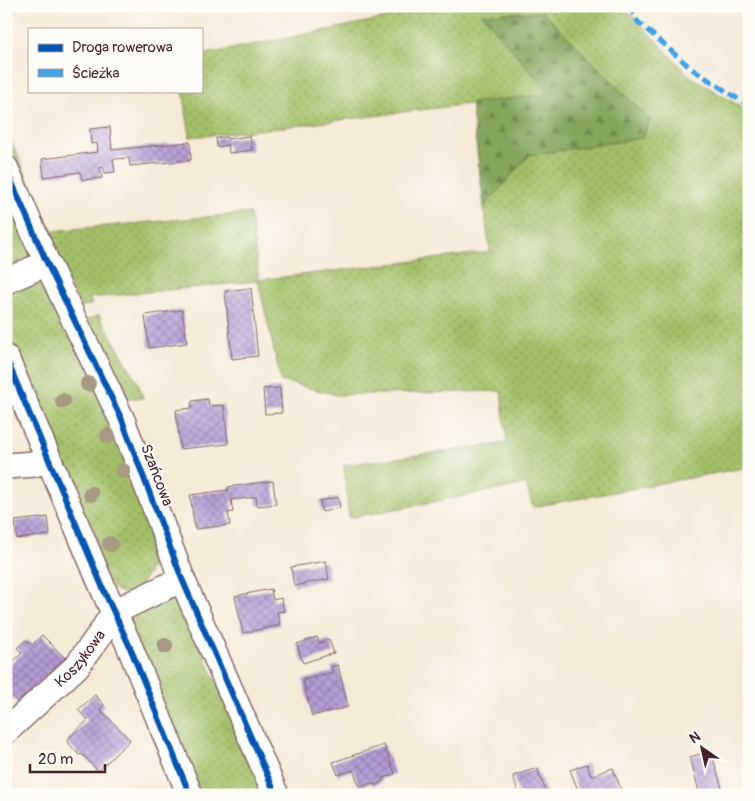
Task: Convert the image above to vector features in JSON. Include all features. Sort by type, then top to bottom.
[{"type":"street","name":"Szańcowa","points":[[6,169],[47,263],[122,420],[182,579],[276,795]]},
{"type":"street","points":[[6,281],[47,263]]},
{"type":"street","points":[[6,358],[190,795]]},
{"type":"street","points":[[6,466],[35,464],[48,458]]},
{"type":"street","name":"Koszykowa","points":[[6,731],[76,667],[114,612],[182,579]]},
{"type":"green space","points":[[436,6],[623,6],[690,76],[749,112],[749,467],[533,507],[526,484],[349,518],[344,465],[507,443],[501,391],[337,395],[281,381],[258,281],[89,298],[92,304],[80,308],[6,148],[6,130],[51,231],[250,213],[259,280],[490,252],[484,207],[529,155],[642,138],[543,12],[483,14],[551,95],[190,137],[183,92],[202,92],[202,55],[437,8]]},
{"type":"green space","points":[[543,12],[650,120],[643,138],[529,155],[484,207],[471,103],[550,94],[482,14]]},
{"type":"green space","points":[[6,176],[31,255],[6,270]]},
{"type":"green space","points":[[31,275],[44,281],[107,400],[157,546],[151,568],[141,585],[131,592],[121,593],[111,587],[6,329],[6,287]]},
{"type":"green space","points":[[99,315],[138,383],[143,398],[126,398],[87,320]]},
{"type":"green space","points":[[155,600],[172,601],[183,608],[267,795],[201,795],[132,632],[130,615]]},
{"type":"building","points":[[110,127],[112,150],[190,142],[191,160],[130,166],[129,158],[113,159],[115,172],[104,173],[104,167],[100,168],[102,178],[82,180],[80,172],[44,177],[42,159],[98,152],[97,143],[91,144],[90,129]]},
{"type":"building","points":[[250,136],[252,150],[229,153],[228,145],[217,147],[216,138],[227,137],[227,139]]},
{"type":"building","points":[[251,288],[258,356],[232,359],[225,291]]},
{"type":"building","points":[[182,310],[187,343],[149,348],[145,315]]},
{"type":"building","points":[[280,388],[282,413],[265,414],[263,389]]},
{"type":"building","points":[[208,399],[209,406],[224,405],[228,444],[180,449],[176,410],[192,408],[192,401]]},
{"type":"building","points":[[273,481],[276,504],[257,506],[256,497],[231,500],[233,512],[228,513],[230,525],[195,529],[190,495],[228,490],[228,487]]},
{"type":"building","points":[[338,497],[340,508],[322,512],[320,501]]},
{"type":"building","points":[[48,517],[50,535],[17,539],[15,521]]},
{"type":"building","points":[[326,561],[329,579],[294,586],[291,567]]},
{"type":"building","points":[[271,589],[273,600],[281,598],[284,611],[277,612],[280,625],[243,633],[235,596]]},
{"type":"building","points":[[42,635],[65,658],[18,703],[6,691],[6,668],[22,653],[17,648],[26,640],[32,645]]},
{"type":"building","points":[[317,637],[319,643],[329,640],[334,653],[303,663],[297,644]]},
{"type":"building","points":[[338,665],[348,707],[312,716],[303,680],[333,672],[331,667]]},
{"type":"building","points":[[95,695],[104,705],[100,709],[130,740],[98,771],[82,754],[79,755],[69,744],[68,739],[88,720],[78,710]]},
{"type":"building","points":[[384,745],[395,774],[383,778],[381,782],[375,785],[371,783],[360,787],[353,770],[338,775],[333,762]]},
{"type":"building","points":[[711,751],[723,792],[713,795],[700,795],[690,757]]},
{"type":"building","points":[[587,764],[591,776],[613,768],[623,795],[580,795],[570,770]]},
{"type":"building","points":[[537,768],[547,795],[519,795],[513,776]]},
{"type":"marked path","points":[[629,6],[638,22],[692,69],[749,106]]},
{"type":"cycle path","points":[[6,169],[47,263],[122,420],[182,579],[276,795]]},
{"type":"cycle path","points":[[6,358],[105,593],[129,645],[190,795]]}]
